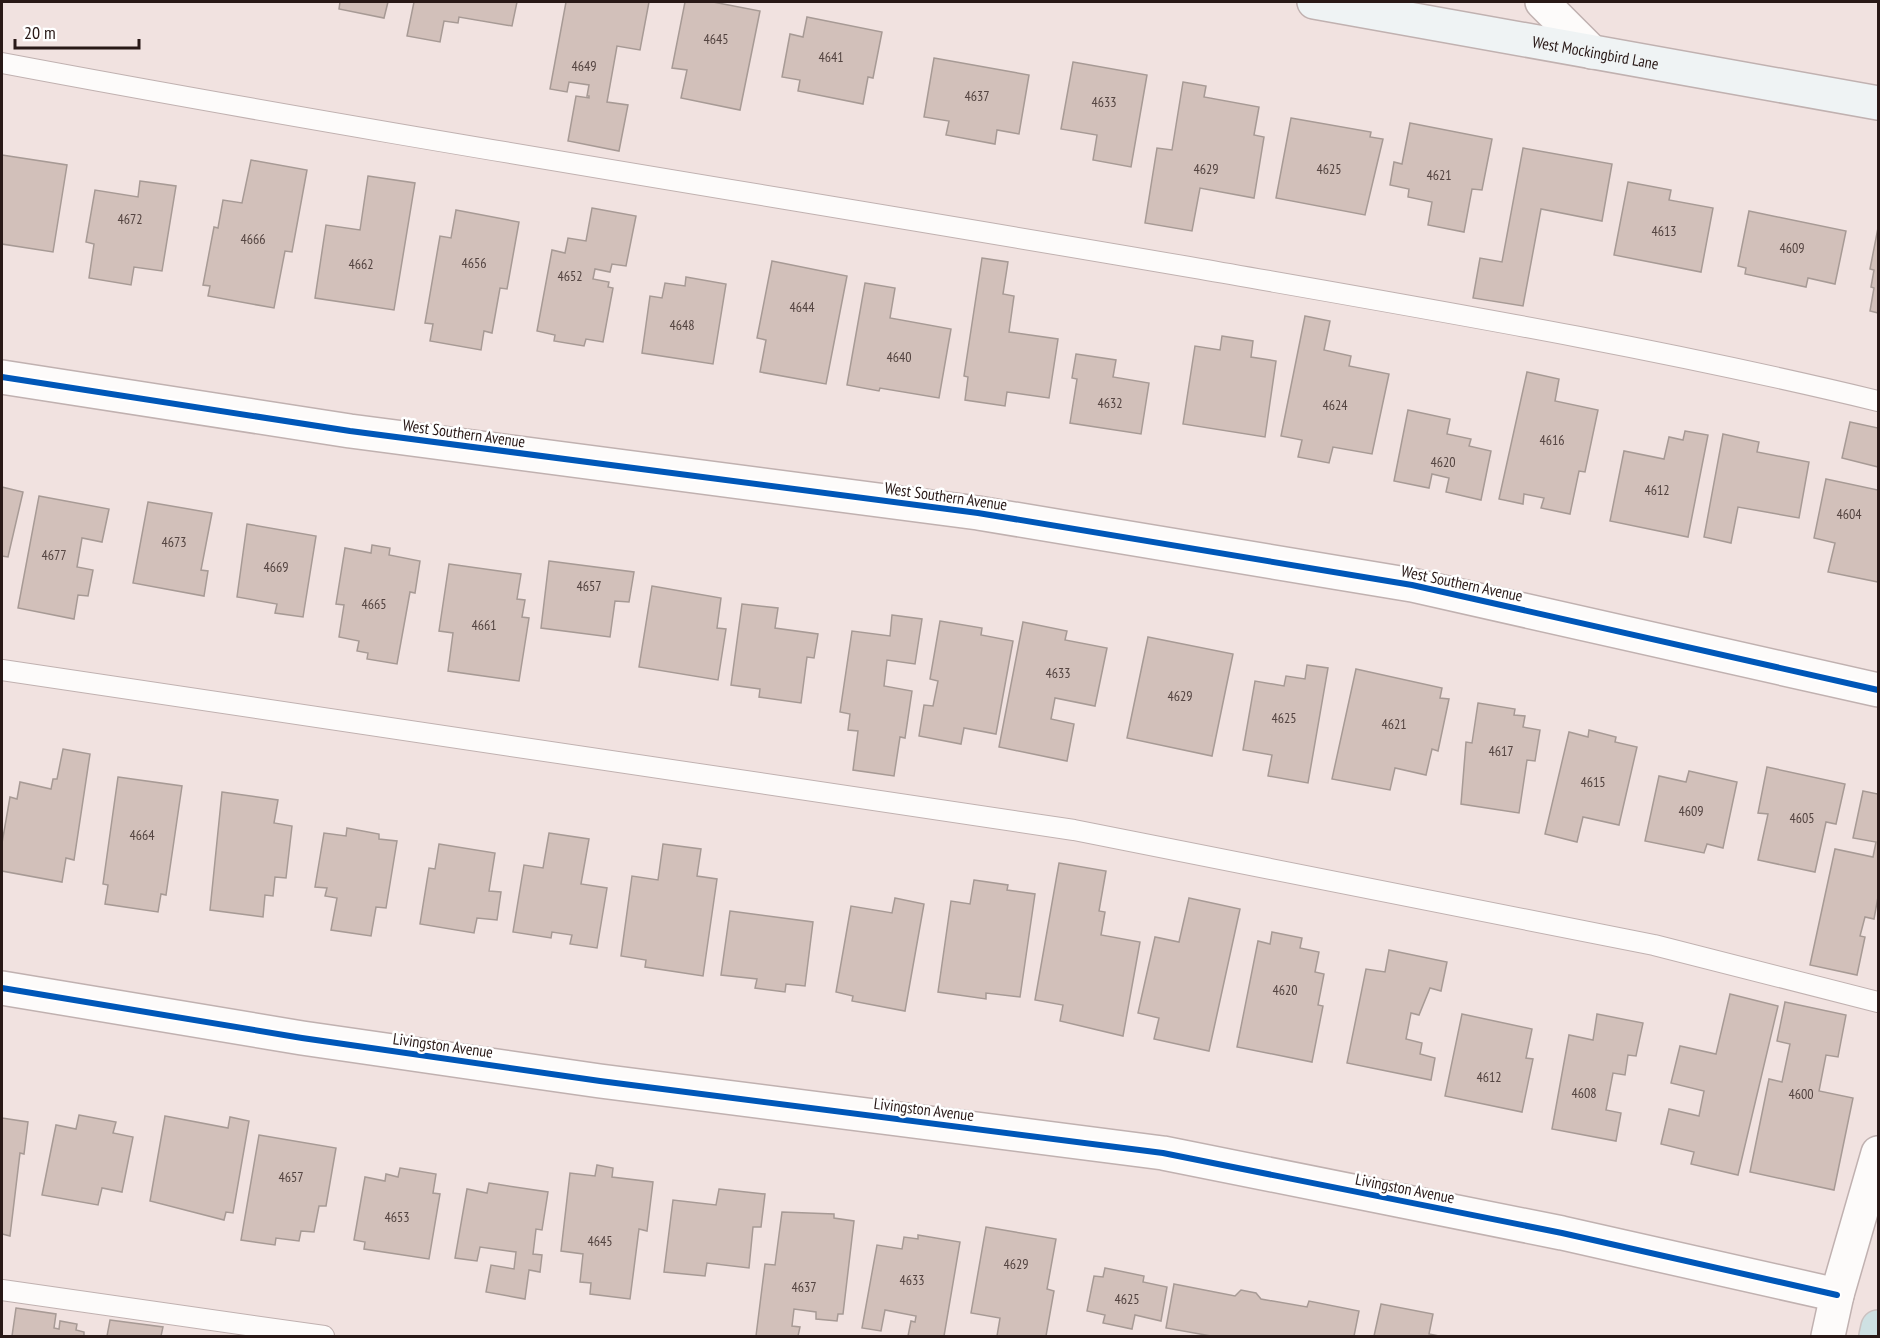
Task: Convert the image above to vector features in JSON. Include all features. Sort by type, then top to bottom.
[{"type":"highway","points":[[1876,1336],[1878,1327]]},
{"type":"main road","name":"West Mockingbird Lane","points":[[1314,2],[1878,103]]},
{"type":"street","points":[[1542,2],[1592,52]]},
{"type":"street","name":"West Southern Avenue","points":[[2,377],[350,431],[978,513],[1412,585],[1878,690]]},
{"type":"street","name":"Livingston Avenue","points":[[2,988],[302,1038],[600,1082],[1163,1153],[1562,1233],[1837,1295]]},
{"type":"street","points":[[1828,1336],[1837,1295],[1878,1154]]},
{"type":"lane","points":[[2,63],[233,106],[1540,328],[1878,401]]},
{"type":"lane","points":[[2,670],[1074,830],[1654,945],[1878,1002]]},
{"type":"lane","points":[[2,1290],[324,1336]]},
{"type":"building","points":[[340,2],[388,2],[384,18],[339,9]]},
{"type":"building","points":[[414,2],[517,2],[512,26],[459,17],[458,23],[444,21],[440,42],[407,36]]},
{"type":"building","points":[[566,2],[649,2],[640,50],[617,46],[607,102],[628,105],[619,151],[568,141],[576,96],[589,98],[587,96],[589,85],[569,82],[567,92],[550,89]]},
{"type":"building","points":[[685,2],[713,2],[760,11],[740,110],[681,98],[687,70],[672,68]]},
{"type":"building","points":[[807,17],[882,32],[873,78],[868,77],[863,104],[798,91],[800,80],[782,77],[790,34],[803,37]]},
{"type":"building","points":[[934,58],[1029,75],[1019,134],[997,130],[995,144],[946,135],[949,121],[924,117]]},
{"type":"building","points":[[1073,62],[1147,75],[1131,167],[1093,160],[1097,135],[1061,129]]},
{"type":"building","points":[[1183,82],[1206,86],[1204,97],[1259,107],[1254,135],[1264,137],[1254,198],[1200,188],[1192,231],[1145,223],[1157,148],[1172,150]]},
{"type":"building","points":[[1291,118],[1371,132],[1370,137],[1383,139],[1365,215],[1276,198]]},
{"type":"building","points":[[1410,123],[1492,139],[1482,190],[1472,189],[1464,232],[1428,225],[1432,202],[1408,197],[1409,189],[1390,185],[1394,162],[1402,164]]},
{"type":"building","points":[[1523,148],[1612,164],[1602,221],[1541,209],[1523,306],[1473,298],[1480,258],[1502,262]]},
{"type":"building","points":[[2,155],[67,165],[53,252],[2,244]]},
{"type":"building","points":[[251,160],[307,170],[292,252],[285,251],[274,308],[208,296],[210,286],[203,285],[214,227],[218,228],[223,200],[242,203]]},
{"type":"building","points":[[368,176],[415,183],[394,310],[315,298],[326,225],[360,230]]},
{"type":"building","points":[[140,181],[176,186],[162,271],[134,267],[131,285],[89,278],[94,244],[86,242],[95,190],[138,197]]},
{"type":"building","points":[[1628,182],[1671,190],[1669,200],[1713,208],[1701,272],[1614,255]]},
{"type":"building","points":[[592,208],[636,216],[626,266],[612,264],[610,272],[595,269],[593,279],[609,282],[608,287],[613,288],[603,342],[586,339],[584,346],[554,341],[555,335],[537,331],[552,250],[565,253],[568,238],[586,241]]},
{"type":"building","points":[[456,210],[519,222],[507,289],[500,288],[492,333],[484,331],[481,350],[430,341],[433,324],[425,323],[440,236],[451,238]]},
{"type":"building","points":[[1749,211],[1846,231],[1835,284],[1808,278],[1806,287],[1745,274],[1746,268],[1738,266]]},
{"type":"building","points":[[1878,228],[1878,313],[1870,311],[1874,270],[1870,269]]},
{"type":"building","points":[[982,258],[1008,262],[1003,294],[1014,296],[1009,332],[1058,339],[1049,398],[1007,392],[1005,406],[965,400],[968,377],[964,376]]},
{"type":"building","points":[[772,261],[847,276],[826,384],[760,372],[766,340],[757,338]]},
{"type":"building","points":[[686,277],[726,284],[713,364],[642,353],[650,296],[662,298],[665,283],[685,286]]},
{"type":"building","points":[[865,283],[895,288],[890,318],[951,329],[939,398],[847,385]]},
{"type":"building","points":[[1305,316],[1330,321],[1324,350],[1351,356],[1349,366],[1389,374],[1372,454],[1333,447],[1329,463],[1298,457],[1302,440],[1281,436]]},
{"type":"building","points":[[1222,336],[1253,341],[1251,357],[1276,361],[1265,437],[1183,424],[1195,346],[1220,350]]},
{"type":"building","points":[[1076,354],[1116,360],[1113,377],[1149,383],[1141,434],[1070,423],[1077,379],[1072,378]]},
{"type":"building","points":[[1527,372],[1559,379],[1555,401],[1598,410],[1585,472],[1579,471],[1570,514],[1541,508],[1544,498],[1524,494],[1523,504],[1499,499]]},
{"type":"building","points":[[1408,410],[1450,419],[1447,434],[1471,439],[1469,446],[1491,451],[1481,500],[1446,492],[1449,478],[1432,474],[1429,488],[1394,481]]},
{"type":"building","points":[[1850,422],[1878,428],[1878,467],[1842,458]]},
{"type":"building","points":[[1685,431],[1708,435],[1688,537],[1610,521],[1624,451],[1664,459],[1669,437],[1683,440]]},
{"type":"building","points":[[1723,434],[1759,442],[1757,452],[1809,462],[1799,518],[1738,507],[1731,543],[1704,537]]},
{"type":"building","points":[[1826,479],[1878,490],[1878,582],[1828,572],[1835,543],[1814,538]]},
{"type":"building","points":[[2,487],[23,492],[8,557],[2,556]]},
{"type":"building","points":[[39,496],[109,509],[102,542],[82,538],[77,567],[93,570],[88,596],[78,595],[74,619],[18,608]]},
{"type":"building","points":[[148,502],[212,513],[201,570],[208,571],[204,596],[133,583]]},
{"type":"building","points":[[247,524],[316,536],[303,617],[275,613],[277,604],[237,597]]},
{"type":"building","points":[[372,545],[390,548],[389,555],[420,561],[415,593],[410,592],[397,664],[367,659],[368,653],[357,651],[359,641],[339,637],[344,605],[336,604],[345,548],[371,553]]},
{"type":"building","points":[[549,561],[634,572],[629,602],[615,601],[610,637],[541,628]]},
{"type":"building","points":[[449,564],[521,574],[517,599],[525,600],[522,617],[529,618],[519,681],[448,671],[453,633],[439,631]]},
{"type":"building","points":[[652,586],[721,598],[717,628],[726,629],[718,680],[639,667]]},
{"type":"building","points":[[742,604],[778,608],[775,628],[818,634],[814,658],[807,657],[801,703],[759,697],[760,689],[731,685]]},
{"type":"building","points":[[892,615],[922,619],[915,664],[887,660],[884,686],[912,691],[905,738],[900,737],[894,776],[853,770],[858,731],[848,730],[850,714],[840,712],[852,631],[890,636]]},
{"type":"building","points":[[940,621],[982,628],[981,635],[1013,641],[996,734],[964,728],[961,744],[919,736],[924,705],[933,706],[938,681],[930,679]]},
{"type":"building","points":[[1023,622],[1067,631],[1065,640],[1107,648],[1095,706],[1055,698],[1051,719],[1074,724],[1067,761],[999,747]]},
{"type":"building","points":[[1148,637],[1233,654],[1212,756],[1127,738]]},
{"type":"building","points":[[1307,665],[1328,668],[1308,783],[1268,776],[1272,755],[1243,750],[1255,681],[1284,686],[1286,676],[1305,679]]},
{"type":"building","points":[[1356,669],[1442,688],[1440,698],[1449,699],[1438,751],[1432,749],[1426,775],[1395,768],[1390,790],[1332,779]]},
{"type":"building","points":[[1478,703],[1515,709],[1514,715],[1525,716],[1523,727],[1540,730],[1535,761],[1527,760],[1519,813],[1461,804],[1466,742],[1472,743]]},
{"type":"building","points":[[1589,730],[1616,737],[1615,742],[1637,747],[1619,825],[1583,817],[1577,842],[1545,834],[1569,732],[1588,737]]},
{"type":"building","points":[[63,749],[90,754],[74,860],[66,858],[62,882],[2,871],[2,843],[10,797],[17,799],[20,782],[51,789],[53,779],[57,779]]},
{"type":"building","points":[[1767,767],[1845,784],[1836,824],[1826,822],[1815,872],[1758,860],[1768,814],[1758,813]]},
{"type":"building","points":[[1689,771],[1737,782],[1723,848],[1707,844],[1704,853],[1645,841],[1659,776],[1686,782]]},
{"type":"building","points":[[118,777],[182,786],[166,895],[161,894],[158,912],[105,904],[108,885],[103,884]]},
{"type":"building","points":[[1863,791],[1878,794],[1878,897],[1874,919],[1865,917],[1860,936],[1865,937],[1857,975],[1810,965],[1835,849],[1873,857],[1876,842],[1853,838]]},
{"type":"building","points":[[222,792],[278,800],[274,823],[292,826],[286,878],[275,877],[273,896],[265,895],[263,917],[210,910]]},
{"type":"building","points":[[347,828],[379,834],[379,839],[397,841],[386,908],[376,907],[371,936],[331,930],[337,898],[325,896],[327,888],[315,887],[324,833],[346,836]]},
{"type":"building","points":[[549,833],[589,839],[581,884],[607,888],[597,948],[570,944],[572,935],[552,932],[551,938],[513,932],[524,865],[543,868]]},
{"type":"building","points":[[439,844],[495,853],[489,891],[501,892],[497,920],[477,918],[474,933],[420,924],[429,868],[435,869]]},
{"type":"building","points":[[663,844],[701,849],[697,876],[717,879],[703,976],[645,967],[646,960],[621,956],[632,876],[658,880]]},
{"type":"building","points":[[1059,863],[1106,871],[1099,911],[1105,912],[1101,935],[1140,942],[1123,1036],[1060,1021],[1063,1005],[1035,1000]]},
{"type":"building","points":[[974,880],[1008,885],[1007,890],[1035,894],[1020,997],[986,993],[986,999],[938,992],[951,901],[970,904]]},
{"type":"building","points":[[895,898],[924,904],[905,1011],[852,1001],[853,996],[836,992],[851,906],[892,913]]},
{"type":"building","points":[[1189,898],[1240,909],[1209,1051],[1154,1039],[1159,1018],[1138,1013],[1155,937],[1179,942]]},
{"type":"building","points":[[730,911],[813,922],[805,986],[786,984],[785,992],[755,988],[757,979],[721,975]]},
{"type":"building","points":[[1272,932],[1302,938],[1300,948],[1319,952],[1315,972],[1324,974],[1318,1005],[1323,1006],[1312,1062],[1237,1047],[1258,941],[1270,944]]},
{"type":"building","points":[[1389,950],[1447,962],[1441,991],[1430,988],[1419,1015],[1411,1013],[1406,1039],[1422,1043],[1420,1054],[1435,1058],[1431,1080],[1347,1063],[1366,969],[1385,972]]},
{"type":"building","points":[[1730,994],[1778,1006],[1738,1175],[1691,1164],[1694,1152],[1661,1144],[1669,1109],[1699,1116],[1704,1091],[1671,1083],[1680,1046],[1716,1054]]},
{"type":"building","points":[[1785,1002],[1846,1015],[1838,1057],[1826,1055],[1819,1091],[1853,1098],[1834,1190],[1750,1172],[1769,1079],[1782,1082],[1790,1044],[1777,1041]]},
{"type":"building","points":[[1462,1014],[1532,1029],[1526,1058],[1533,1059],[1522,1112],[1445,1096]]},
{"type":"building","points":[[1597,1014],[1643,1023],[1636,1056],[1628,1055],[1625,1075],[1613,1073],[1606,1110],[1621,1113],[1616,1141],[1552,1129],[1569,1035],[1593,1040]]},
{"type":"building","points":[[79,1115],[116,1122],[113,1133],[133,1137],[122,1192],[102,1188],[98,1205],[42,1195],[56,1125],[76,1129]]},
{"type":"building","points":[[165,1116],[228,1128],[230,1117],[249,1121],[233,1213],[226,1212],[224,1220],[150,1201]]},
{"type":"building","points":[[2,1118],[28,1122],[24,1154],[20,1153],[10,1236],[2,1234]]},
{"type":"building","points":[[259,1135],[336,1148],[326,1206],[319,1206],[314,1232],[301,1231],[299,1241],[276,1238],[275,1245],[241,1240]]},
{"type":"building","points":[[597,1165],[613,1168],[612,1177],[653,1182],[647,1231],[639,1229],[630,1299],[590,1294],[591,1283],[580,1282],[583,1254],[561,1251],[570,1173],[595,1176]]},
{"type":"building","points":[[400,1168],[436,1174],[433,1193],[440,1194],[429,1259],[364,1249],[365,1242],[354,1240],[365,1177],[385,1181],[386,1174],[398,1177]]},
{"type":"building","points":[[489,1183],[548,1192],[542,1230],[536,1229],[533,1254],[542,1255],[540,1272],[529,1270],[525,1299],[486,1292],[491,1265],[514,1269],[516,1252],[480,1247],[477,1261],[455,1258],[467,1189],[487,1193]]},
{"type":"building","points":[[719,1189],[765,1194],[761,1227],[753,1227],[749,1268],[707,1263],[705,1276],[664,1272],[673,1200],[716,1205]]},
{"type":"building","points":[[782,1212],[834,1214],[834,1218],[854,1221],[843,1314],[838,1314],[837,1321],[816,1319],[816,1312],[794,1309],[792,1326],[800,1327],[798,1336],[756,1336],[765,1264],[775,1265]]},
{"type":"building","points":[[986,1227],[1056,1239],[1047,1289],[1054,1291],[1046,1336],[997,1336],[1000,1318],[971,1313]]},
{"type":"building","points":[[918,1235],[960,1242],[944,1336],[908,1336],[911,1321],[915,1322],[916,1316],[885,1310],[881,1331],[862,1328],[877,1245],[902,1249],[904,1237],[918,1239]]},
{"type":"building","points":[[1105,1268],[1144,1276],[1143,1282],[1167,1287],[1161,1321],[1135,1315],[1132,1329],[1103,1323],[1105,1315],[1087,1311],[1094,1276],[1103,1277]]},
{"type":"building","points":[[1174,1284],[1235,1296],[1241,1290],[1256,1293],[1261,1299],[1307,1307],[1309,1301],[1359,1311],[1354,1336],[1211,1336],[1166,1328]]},
{"type":"building","points":[[1381,1304],[1433,1314],[1429,1334],[1439,1336],[1374,1336]]},
{"type":"building","points":[[16,1308],[56,1314],[54,1328],[59,1329],[60,1321],[77,1324],[76,1330],[84,1332],[84,1336],[12,1336]]},
{"type":"building","points":[[110,1320],[163,1327],[161,1336],[107,1336]]},
{"type":"cycle path","points":[[2,377],[350,431],[978,513],[1412,585],[1878,690]]},
{"type":"cycle path","points":[[2,988],[302,1038],[600,1081],[1163,1153],[1562,1233],[1837,1295]]}]
